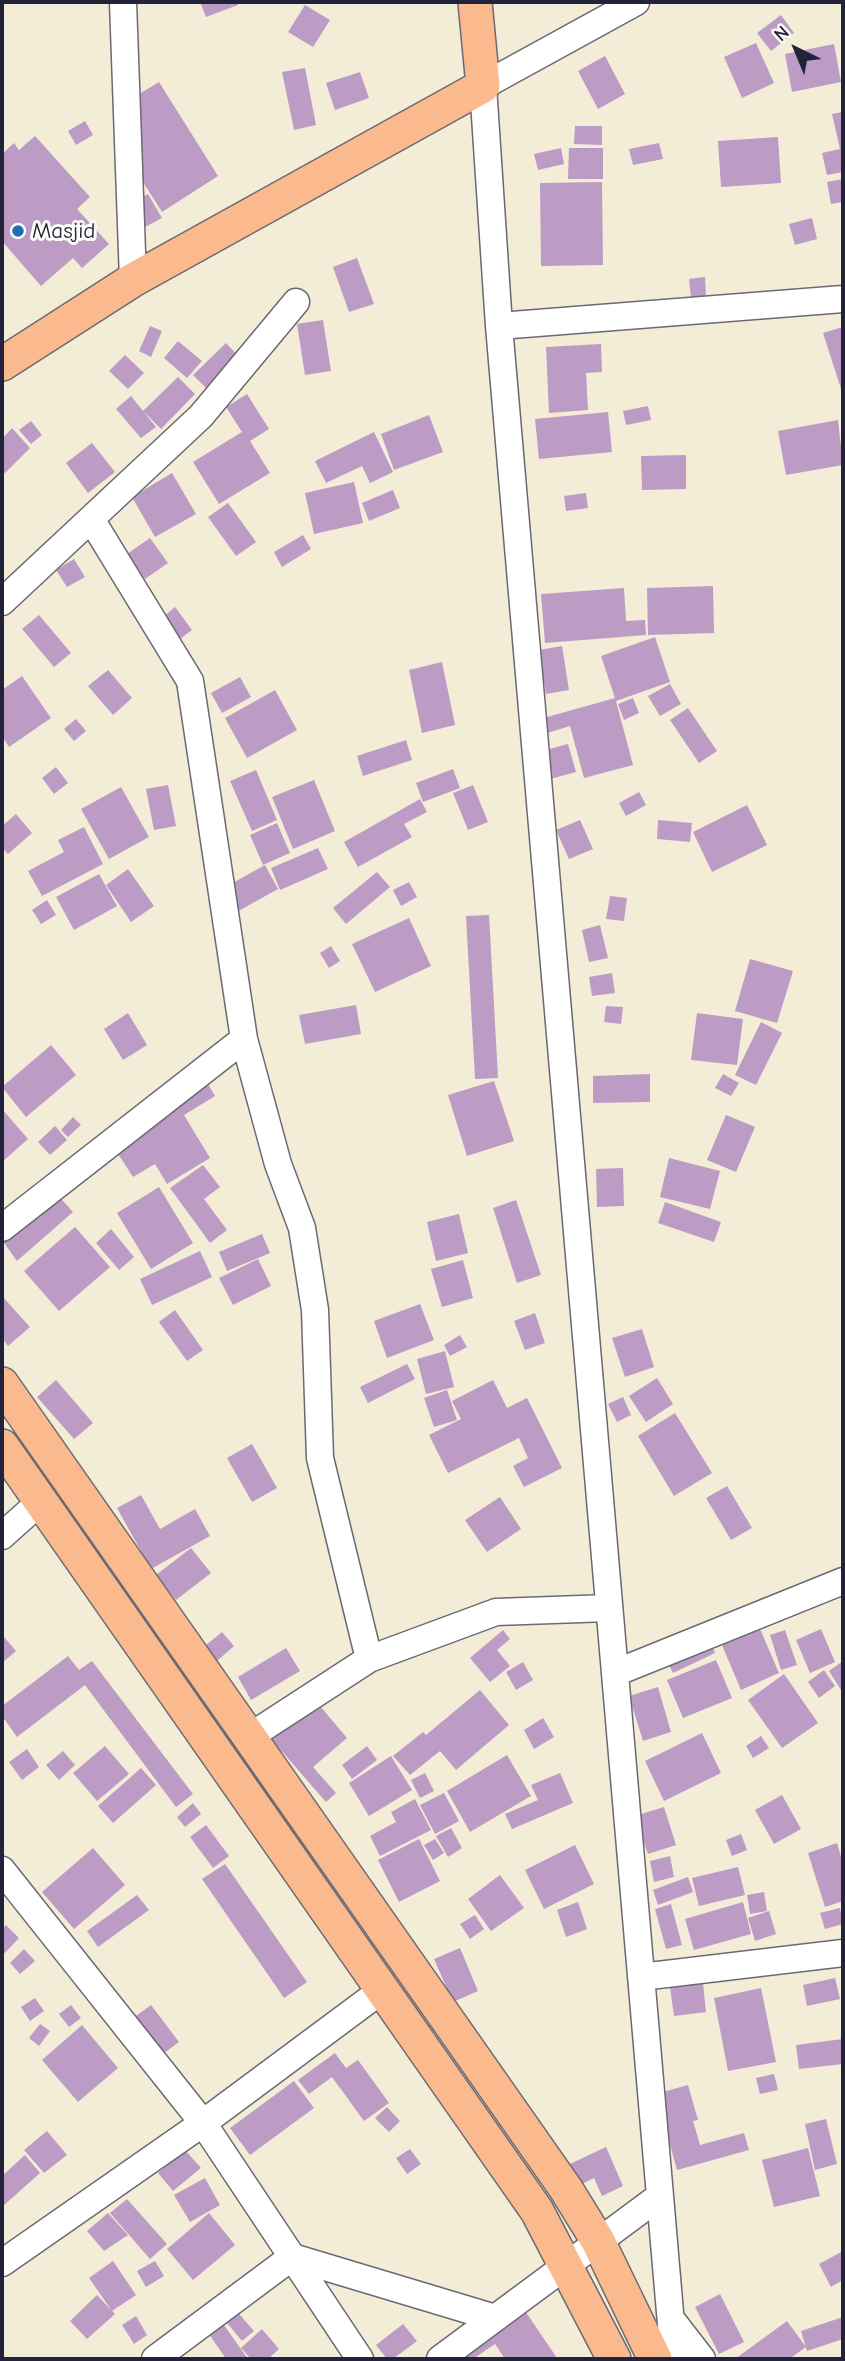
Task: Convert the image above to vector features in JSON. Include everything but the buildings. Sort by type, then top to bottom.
[{"type":"main road","points":[[2,364],[132,280],[484,86],[475,2]]},
{"type":"main road","points":[[2,1384],[566,2189],[598,2241],[655,2359]]},
{"type":"main road","points":[[2,1446],[537,2211],[614,2359]]},
{"type":"street","points":[[123,2],[132,280]]},
{"type":"street","points":[[636,2],[484,86],[499,326],[674,2359]]},
{"type":"street","points":[[499,326],[843,299]]},
{"type":"street","points":[[2,602],[201,416],[296,302]]},
{"type":"street","points":[[91,519],[190,681],[244,1039],[278,1164],[302,1228],[315,1310],[320,1458],[369,1659]]},
{"type":"street","points":[[2,1228],[244,1039]]},
{"type":"street","points":[[2,1536],[41,1501]]},
{"type":"street","points":[[615,1673],[843,1581]]},
{"type":"street","points":[[248,1737],[369,1659],[496,1612],[609,1608]]},
{"type":"street","points":[[2,1870],[203,2123],[360,2359]]},
{"type":"street","points":[[641,1978],[843,1953]]},
{"type":"street","points":[[4,2256],[203,2123],[382,1990]]},
{"type":"street","points":[[439,2359],[660,2196]]},
{"type":"street","points":[[292,2257],[495,2318]]},
{"type":"street","points":[[155,2359],[292,2257]]},
{"type":"street","points":[[670,2318],[702,2359]]},
{"type":"place","name":"Masjid","points":[[18,231]]}]
